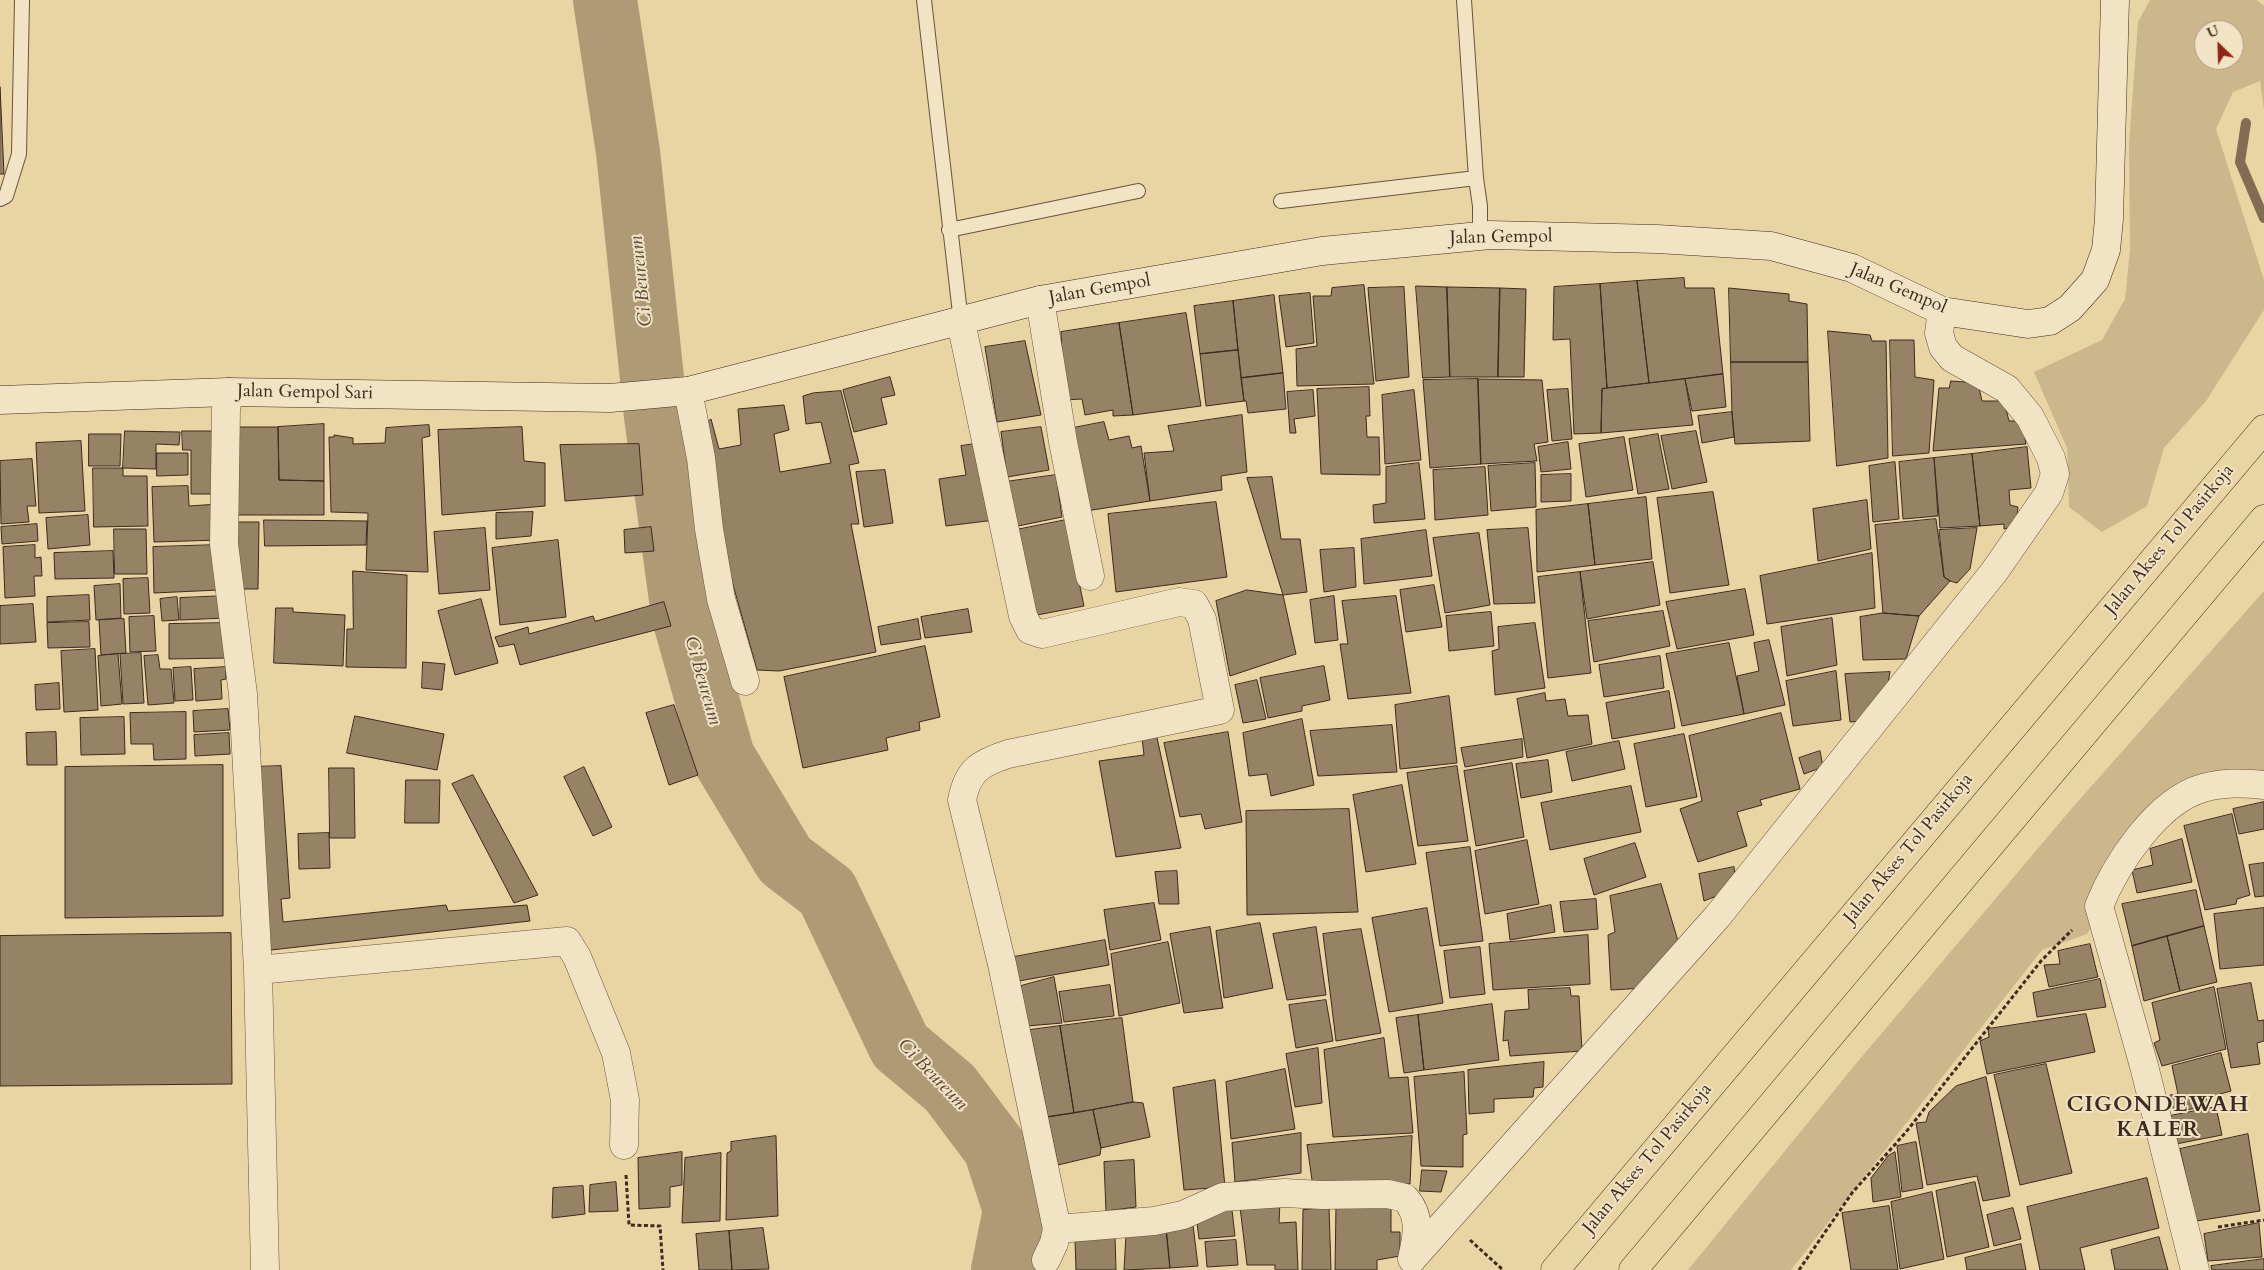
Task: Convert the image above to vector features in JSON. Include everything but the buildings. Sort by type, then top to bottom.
[{"type":"highway","name":"Jalan Akses Tol Pasirkoja","points":[[1555,1270],[2264,429]]},
{"type":"highway","points":[[1633,1270],[2264,519]]},
{"type":"street","name":"Jalan Gempol","points":[[610,398],[688,391],[961,322],[1040,300],[1322,251],[1480,236],[1657,239],[1771,246],[1852,268],[1942,311],[2028,324],[2050,321],[2070,308],[2095,280],[2106,250],[2109,219],[2115,0]]},
{"type":"street","points":[[1040,300],[1063,442],[1090,576]]},
{"type":"street","points":[[1407,1265],[1717,917],[1988,579],[2049,493],[2055,474],[2051,458],[2030,417],[2007,389],[1952,358],[1943,347],[1939,333],[1942,311]]},
{"type":"street","points":[[961,322],[1023,616],[1030,630],[1042,634],[1179,602],[1194,604],[1202,619],[1220,710],[1008,754],[978,767],[970,775],[965,785],[962,800],[1002,964],[1057,1228],[1054,1243],[1046,1260]]},
{"type":"street","points":[[688,391],[701,458],[709,529],[721,600],[745,680]]},
{"type":"street","points":[[229,392],[226,409],[224,544],[243,694],[258,970],[265,1270]]},
{"type":"street","name":"Jalan Gempol Sari","points":[[0,400],[229,392],[610,398]]},
{"type":"street","points":[[2195,1270],[2144,1066],[2099,906],[2121,863],[2149,826],[2184,796],[2201,788],[2236,782],[2264,785]]},
{"type":"street","points":[[258,970],[567,941],[577,957],[616,1053],[625,1100],[624,1145]]},
{"type":"street","points":[[1057,1228],[1154,1221],[1183,1215],[1223,1198],[1285,1193],[1322,1195],[1388,1194],[1405,1198],[1416,1214],[1418,1232],[1407,1265]]},
{"type":"lane","points":[[0,199],[6,196],[19,154],[22,0]]},
{"type":"lane","points":[[924,0],[961,322]]},
{"type":"lane","points":[[1464,0],[1476,178],[1480,206],[1480,236]]},
{"type":"lane","points":[[1281,202],[1476,178]]},
{"type":"lane","points":[[949,230],[1138,191]]},
{"type":"path","points":[[1799,1270],[1852,1193],[1906,1132],[2035,969],[2060,940],[2099,906]]},
{"type":"path","points":[[624,1145],[630,1225],[660,1226],[663,1270]]},
{"type":"path","points":[[2186,1233],[2264,1220]]},
{"type":"shaded area","points":[[2150,0],[2257,0],[2264,6],[2264,110],[2260,81],[2233,92],[2216,129],[2264,280],[2264,310],[2206,401],[2164,448],[2147,506],[2102,532],[2069,507],[2067,448],[2034,372],[2102,340],[2125,299],[2130,250],[2129,143],[2138,22]]},
{"type":"shaded area","points":[[2264,591],[2264,791],[2207,797],[2094,881],[2096,920],[2087,934],[2042,950],[1791,1270],[1688,1270],[1854,1066],[2073,807]]},
{"type":"waterway","name":"Ci Beureum","points":[[605,0],[628,152],[656,416],[683,614],[723,757],[785,860],[827,892],[900,1046],[950,1088],[995,1148],[1015,1210],[1003,1270]]},
{"type":"waterway","points":[[2246,123],[2240,162],[2264,218]]},
{"type":"district","name":"CIGONDEWAH KALER","points":[[2158,1118]]}]
